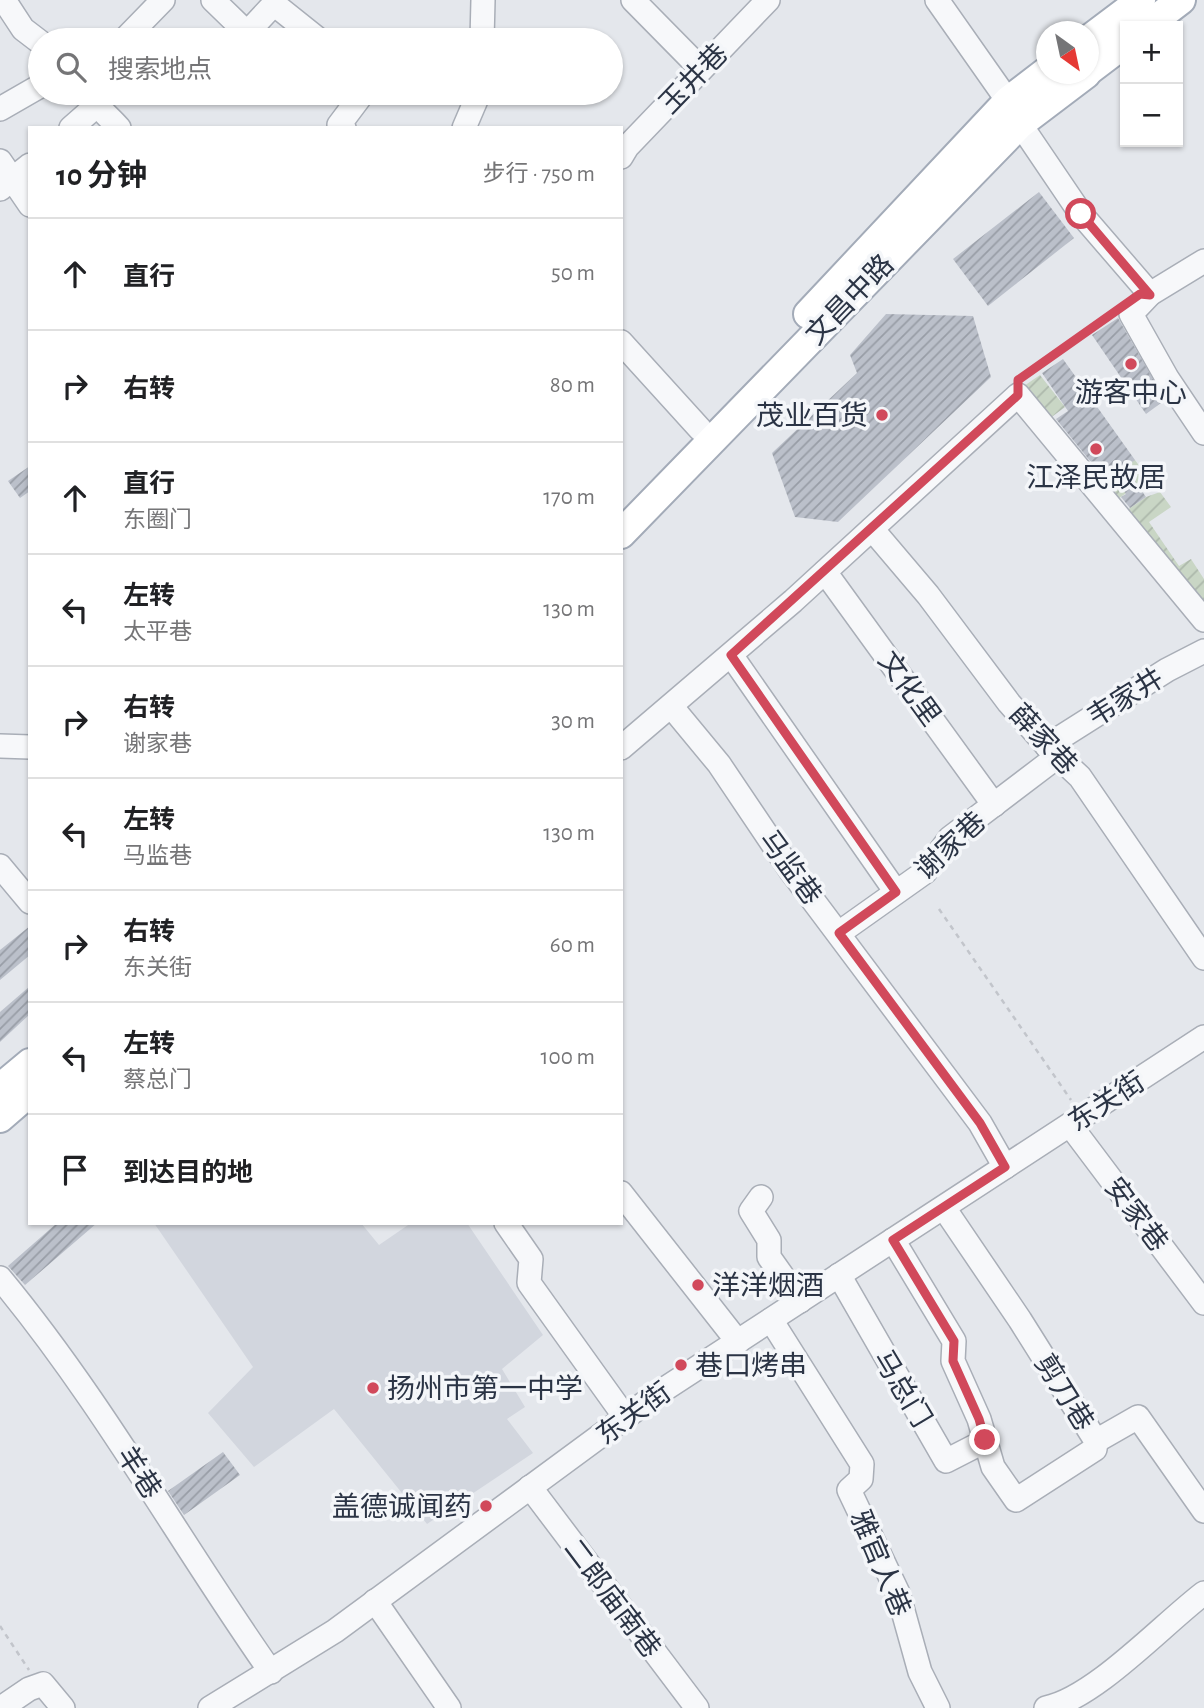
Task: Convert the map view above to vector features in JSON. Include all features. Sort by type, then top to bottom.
[{"type":"main road","points":[[1099,32],[1141,0]]},
{"type":"main road","points":[[1154,21],[1181,0]]},
{"type":"main road","name":"文昌中路","points":[[1099,63],[1120,47]]},
{"type":"main road","name":"文昌中路","points":[[623,532],[1014,113],[1037,84]]},
{"type":"main road","name":"文昌中路","points":[[623,510],[1014,113],[1066,84]]},
{"type":"main road","points":[[0,1088],[28,1065]]},
{"type":"main road","points":[[0,1118],[28,1094]]},
{"type":"street","points":[[4,0],[28,33]]},
{"type":"street","points":[[136,28],[163,0]]},
{"type":"street","points":[[213,0],[242,28]]},
{"type":"street","points":[[482,28],[483,0]]},
{"type":"street","points":[[633,0],[701,69]]},
{"type":"street","name":"玉井巷","points":[[623,154],[768,0]]},
{"type":"street","points":[[937,0],[1081,214],[1150,295]]},
{"type":"street","points":[[252,28],[274,4],[304,28]]},
{"type":"street","points":[[0,109],[28,93]]},
{"type":"street","points":[[73,126],[89,105]]},
{"type":"street","points":[[98,105],[117,126]]},
{"type":"street","points":[[341,126],[354,105]]},
{"type":"street","points":[[465,126],[474,105]]},
{"type":"street","points":[[11,173],[28,202]]},
{"type":"street","points":[[1204,261],[1124,312],[1204,433]]},
{"type":"street","points":[[623,344],[700,429]]},
{"type":"street","points":[[623,746],[825,572],[1018,395],[1204,620]]},
{"type":"street","name":"薛家巷","points":[[872,529],[1053,751],[1080,777],[1204,958]]},
{"type":"street","name":"文化里","points":[[825,572],[994,805]]},
{"type":"street","name":"韦家井","points":[[1053,751],[1167,670],[1204,651]]},
{"type":"street","points":[[731,655],[896,892]]},
{"type":"street","name":"马监巷","points":[[671,705],[719,764],[791,871],[980,1123],[1005,1167]]},
{"type":"street","points":[[0,746],[28,747]]},
{"type":"street","name":"谢家巷","points":[[839,933],[925,872],[950,838],[994,805],[1053,751]]},
{"type":"street","points":[[0,866],[28,900]]},
{"type":"street","name":"东关街","points":[[210,1708],[271,1672],[375,1601],[625,1417],[1204,1037]]},
{"type":"street","name":"安家巷","points":[[1076,1121],[1204,1303]]},
{"type":"street","points":[[623,1196],[738,1342]]},
{"type":"street","points":[[761,1197],[751,1212],[769,1240],[769,1257],[800,1301]]},
{"type":"street","name":"剪刀巷","points":[[943,1208],[1020,1320],[1096,1441],[1138,1417],[1204,1511]]},
{"type":"street","points":[[507,1225],[531,1259],[529,1283],[625,1417]]},
{"type":"street","points":[[893,1240],[954,1341],[953,1361],[979,1419],[993,1467],[1016,1500],[1095,1448],[1096,1441]]},
{"type":"street","name":"马总门","points":[[839,1275],[946,1461],[985,1440]]},
{"type":"street","name":"羊巷","points":[[0,1278],[133,1458],[203,1575],[271,1672]]},
{"type":"street","name":"雅官人巷","points":[[771,1320],[862,1464],[861,1479],[849,1490],[898,1593],[920,1672],[938,1708]]},
{"type":"street","name":"二郎庙南巷","points":[[530,1487],[696,1708]]},
{"type":"street","points":[[1046,1708],[1056,1706],[1107,1675],[1204,1592]]},
{"type":"street","points":[[375,1601],[449,1708]]},
{"type":"street","points":[[1,1708],[43,1684],[63,1708]]},
{"type":"path","points":[[1018,395],[1018,380],[1124,312]]},
{"type":"path","points":[[939,909],[1076,1121]]},
{"type":"path","points":[[0,1626],[39,1685]]},
{"type":"shaded area","name":"扬州市第一中学","points":[[155,1225],[363,1225],[379,1245],[408,1225],[468,1225],[543,1335],[502,1369],[525,1407],[507,1419],[533,1453],[427,1524],[334,1409],[254,1467],[208,1413],[253,1367]]},
{"type":"green space","points":[[1040,375],[1065,407],[1045,422],[1021,388]]},
{"type":"green space","points":[[1135,460],[1148,478],[1112,503],[1086,473],[1103,461],[1113,475]]},
{"type":"green space","points":[[1160,492],[1171,507],[1149,522],[1179,566],[1191,559],[1204,579],[1204,603],[1120,515],[1146,497]]},
{"type":"building","points":[[1039,192],[1074,238],[988,306],[953,259]]},
{"type":"building","name":"茂业百货","points":[[886,314],[973,316],[991,377],[838,522],[795,517],[772,453],[857,373],[850,355]]},
{"type":"building","points":[[1118,318],[1165,400],[1146,414],[1092,335]]},
{"type":"building","points":[[1063,359],[1135,460],[1125,467],[1146,497],[1130,508],[1121,497],[1126,494],[1103,461],[1095,467],[1056,419],[1068,411],[1042,373]]},
{"type":"building","points":[[28,467],[28,492],[20,498],[8,481]]},
{"type":"building","points":[[28,928],[28,957],[0,980],[0,950]]},
{"type":"building","points":[[28,988],[28,1016],[0,1042],[0,1012]]},
{"type":"building","points":[[55,1225],[95,1225],[25,1285],[8,1266]]},
{"type":"building","points":[[223,1452],[240,1475],[184,1515],[168,1491]]},
{"type":"place","name":"游客中心","points":[[1131,364]]},
{"type":"place","name":"茂业百货","points":[[882,415]]},
{"type":"place","name":"江泽民故居","points":[[1096,449]]},
{"type":"place","name":"洋洋烟酒","points":[[698,1285]]},
{"type":"place","name":"巷口烤串","points":[[681,1365]]},
{"type":"place","name":"扬州市第一中学","points":[[373,1388]]},
{"type":"place","name":"盖德诚闻药","points":[[486,1506]]},
{"type":"route","points":[[985,1440],[979,1419],[953,1361],[954,1341],[893,1240],[1005,1167],[980,1123],[839,933],[896,892],[731,655],[1018,395],[1018,380],[1140,294],[1150,295],[1081,214]]}]
